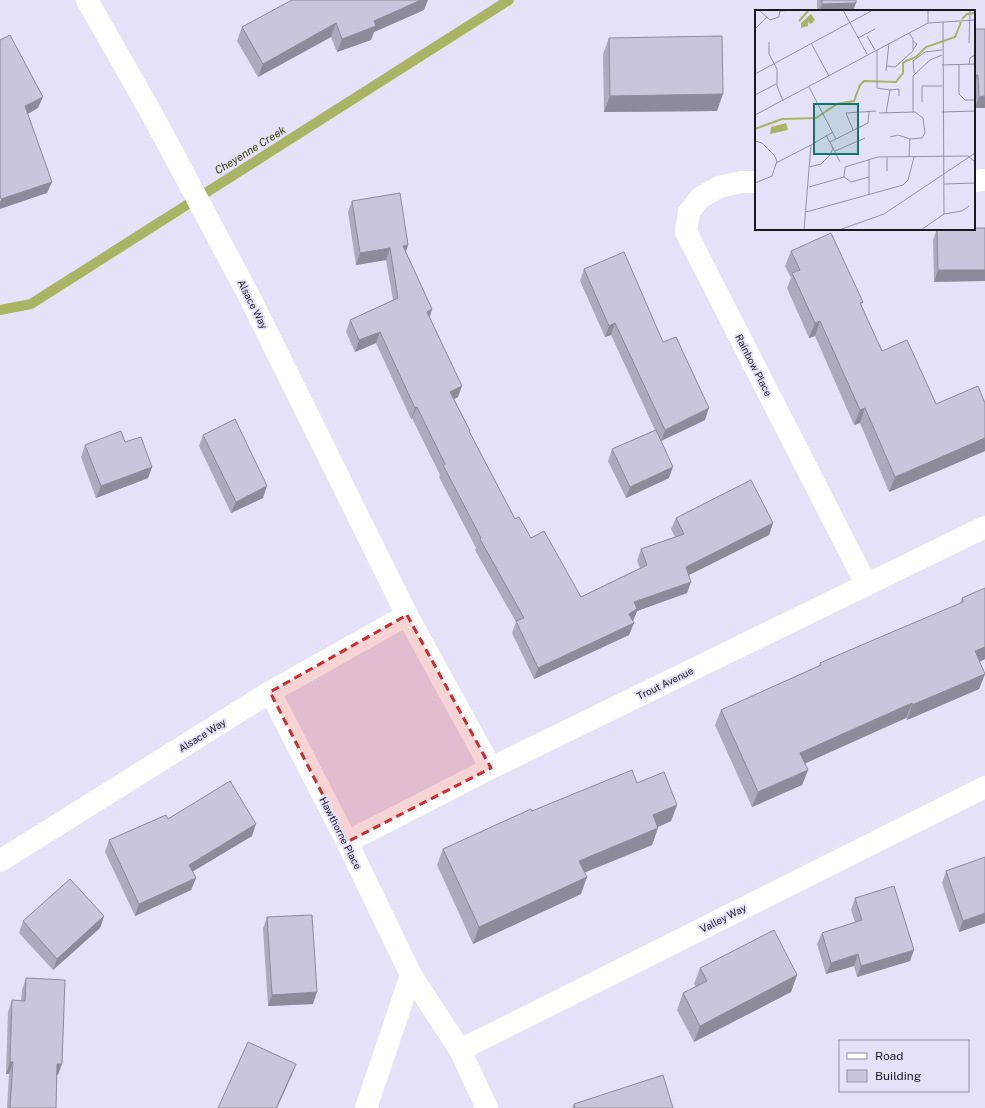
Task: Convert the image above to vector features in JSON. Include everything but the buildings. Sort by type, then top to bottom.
[{"type":"street","name":"Alsace Way","points":[[87,0],[153,116],[248,294],[407,615],[491,768]]},
{"type":"street","name":"Rainbow Place","points":[[755,182],[741,182],[719,186],[700,198],[689,212],[686,232],[866,584]]},
{"type":"street","name":"Trout Avenue","points":[[347,842],[491,768],[985,526]]},
{"type":"street","name":"Alsace Way","points":[[0,861],[270,692],[407,615]]},
{"type":"street","name":"Hawthorne Place","points":[[270,692],[347,842],[411,975],[460,1050],[487,1108]]},
{"type":"street","name":"Valley Way","points":[[460,1050],[985,787]]},
{"type":"street","points":[[366,1108],[411,975]]},
{"type":"highlighted area","points":[[407,615],[491,768],[347,842],[270,692]]},
{"type":"waterway","name":"Cheyenne Creek","points":[[0,310],[31,304],[509,0]]}]
